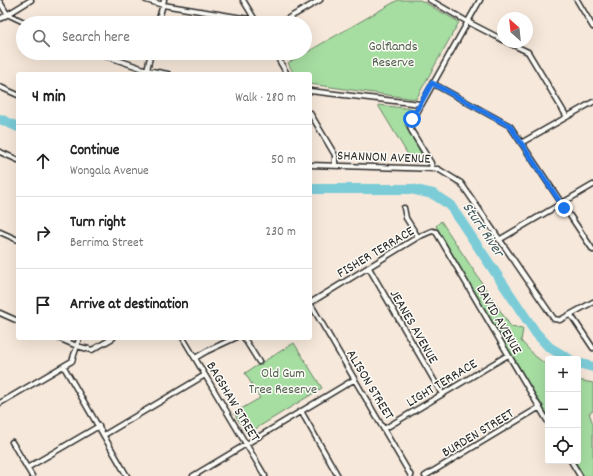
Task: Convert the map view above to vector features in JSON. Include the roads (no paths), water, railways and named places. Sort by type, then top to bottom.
[{"type":"street","points":[[0,19],[31,0]]},
{"type":"street","points":[[146,0],[163,5],[227,16]]},
{"type":"street","points":[[160,16],[164,0]]},
{"type":"street","points":[[243,0],[253,16]]},
{"type":"street","points":[[292,16],[320,0]]},
{"type":"street","points":[[430,0],[497,37]]},
{"type":"street","points":[[432,169],[431,163],[411,130],[410,125],[420,104],[480,0]]},
{"type":"street","points":[[577,0],[593,27]]},
{"type":"street","points":[[0,2],[7,14],[16,18]]},
{"type":"street","points":[[520,48],[528,52],[567,117]]},
{"type":"street","points":[[115,60],[146,72],[149,60]]},
{"type":"street","points":[[279,60],[286,72]]},
{"type":"street","points":[[432,83],[510,126],[593,250]]},
{"type":"street","points":[[0,88],[16,94]]},
{"type":"street","points":[[312,91],[420,104]]},
{"type":"street","points":[[521,143],[593,102]]},
{"type":"street","points":[[312,116],[335,155],[335,165]]},
{"type":"street","points":[[0,152],[16,159]]},
{"type":"street","name":"SHANNON AVENUE","points":[[312,164],[438,169],[461,183],[554,319],[560,320],[571,315]]},
{"type":"street","points":[[499,240],[593,185]]},
{"type":"street","points":[[404,208],[406,218],[418,237]]},
{"type":"street","name":"FISHER TERRACE","points":[[312,302],[432,230]]},
{"type":"street","name":"DAVID AVENUE","points":[[432,230],[438,234],[545,416]]},
{"type":"street","points":[[0,232],[16,239]]},
{"type":"street","name":"JEANES AVENUE","points":[[369,268],[442,394]]},
{"type":"street","points":[[593,302],[571,315],[593,348]]},
{"type":"street","name":"ALISON STREET","points":[[312,306],[410,475]]},
{"type":"street","points":[[1,315],[16,320]]},
{"type":"street","points":[[63,340],[92,350],[110,340]]},
{"type":"street","points":[[0,403],[72,361],[78,340]]},
{"type":"street","name":"BAGSHAW STREET","points":[[184,340],[265,476]]},
{"type":"street","points":[[195,358],[231,340]]},
{"type":"street","points":[[245,340],[259,362]]},
{"type":"street","name":"LIGHT TERRACE","points":[[384,429],[508,355]]},
{"type":"street","points":[[64,367],[127,476]]},
{"type":"street","points":[[104,435],[205,375]]},
{"type":"street","points":[[194,476],[355,379]]},
{"type":"street","name":"BURDEN STREET","points":[[425,476],[540,407]]},
{"type":"street","points":[[301,411],[338,476]]},
{"type":"street","points":[[27,468],[99,426]]},
{"type":"street","points":[[12,442],[32,476]]},
{"type":"street","points":[[573,464],[580,476]]},
{"type":"waterway","name":"Sturt River","points":[[0,119],[16,126]]},
{"type":"waterway","name":"Sturt River","points":[[312,189],[411,189],[433,194],[450,205],[536,333],[549,347],[564,356]]},
{"type":"waterway","name":"Sturt River","points":[[581,364],[593,367]]},
{"type":"park label","name":"Golflands Reserve","points":[[393,54]]},
{"type":"park label","name":"Old Gum Tree Reserve","points":[[283,380]]}]
